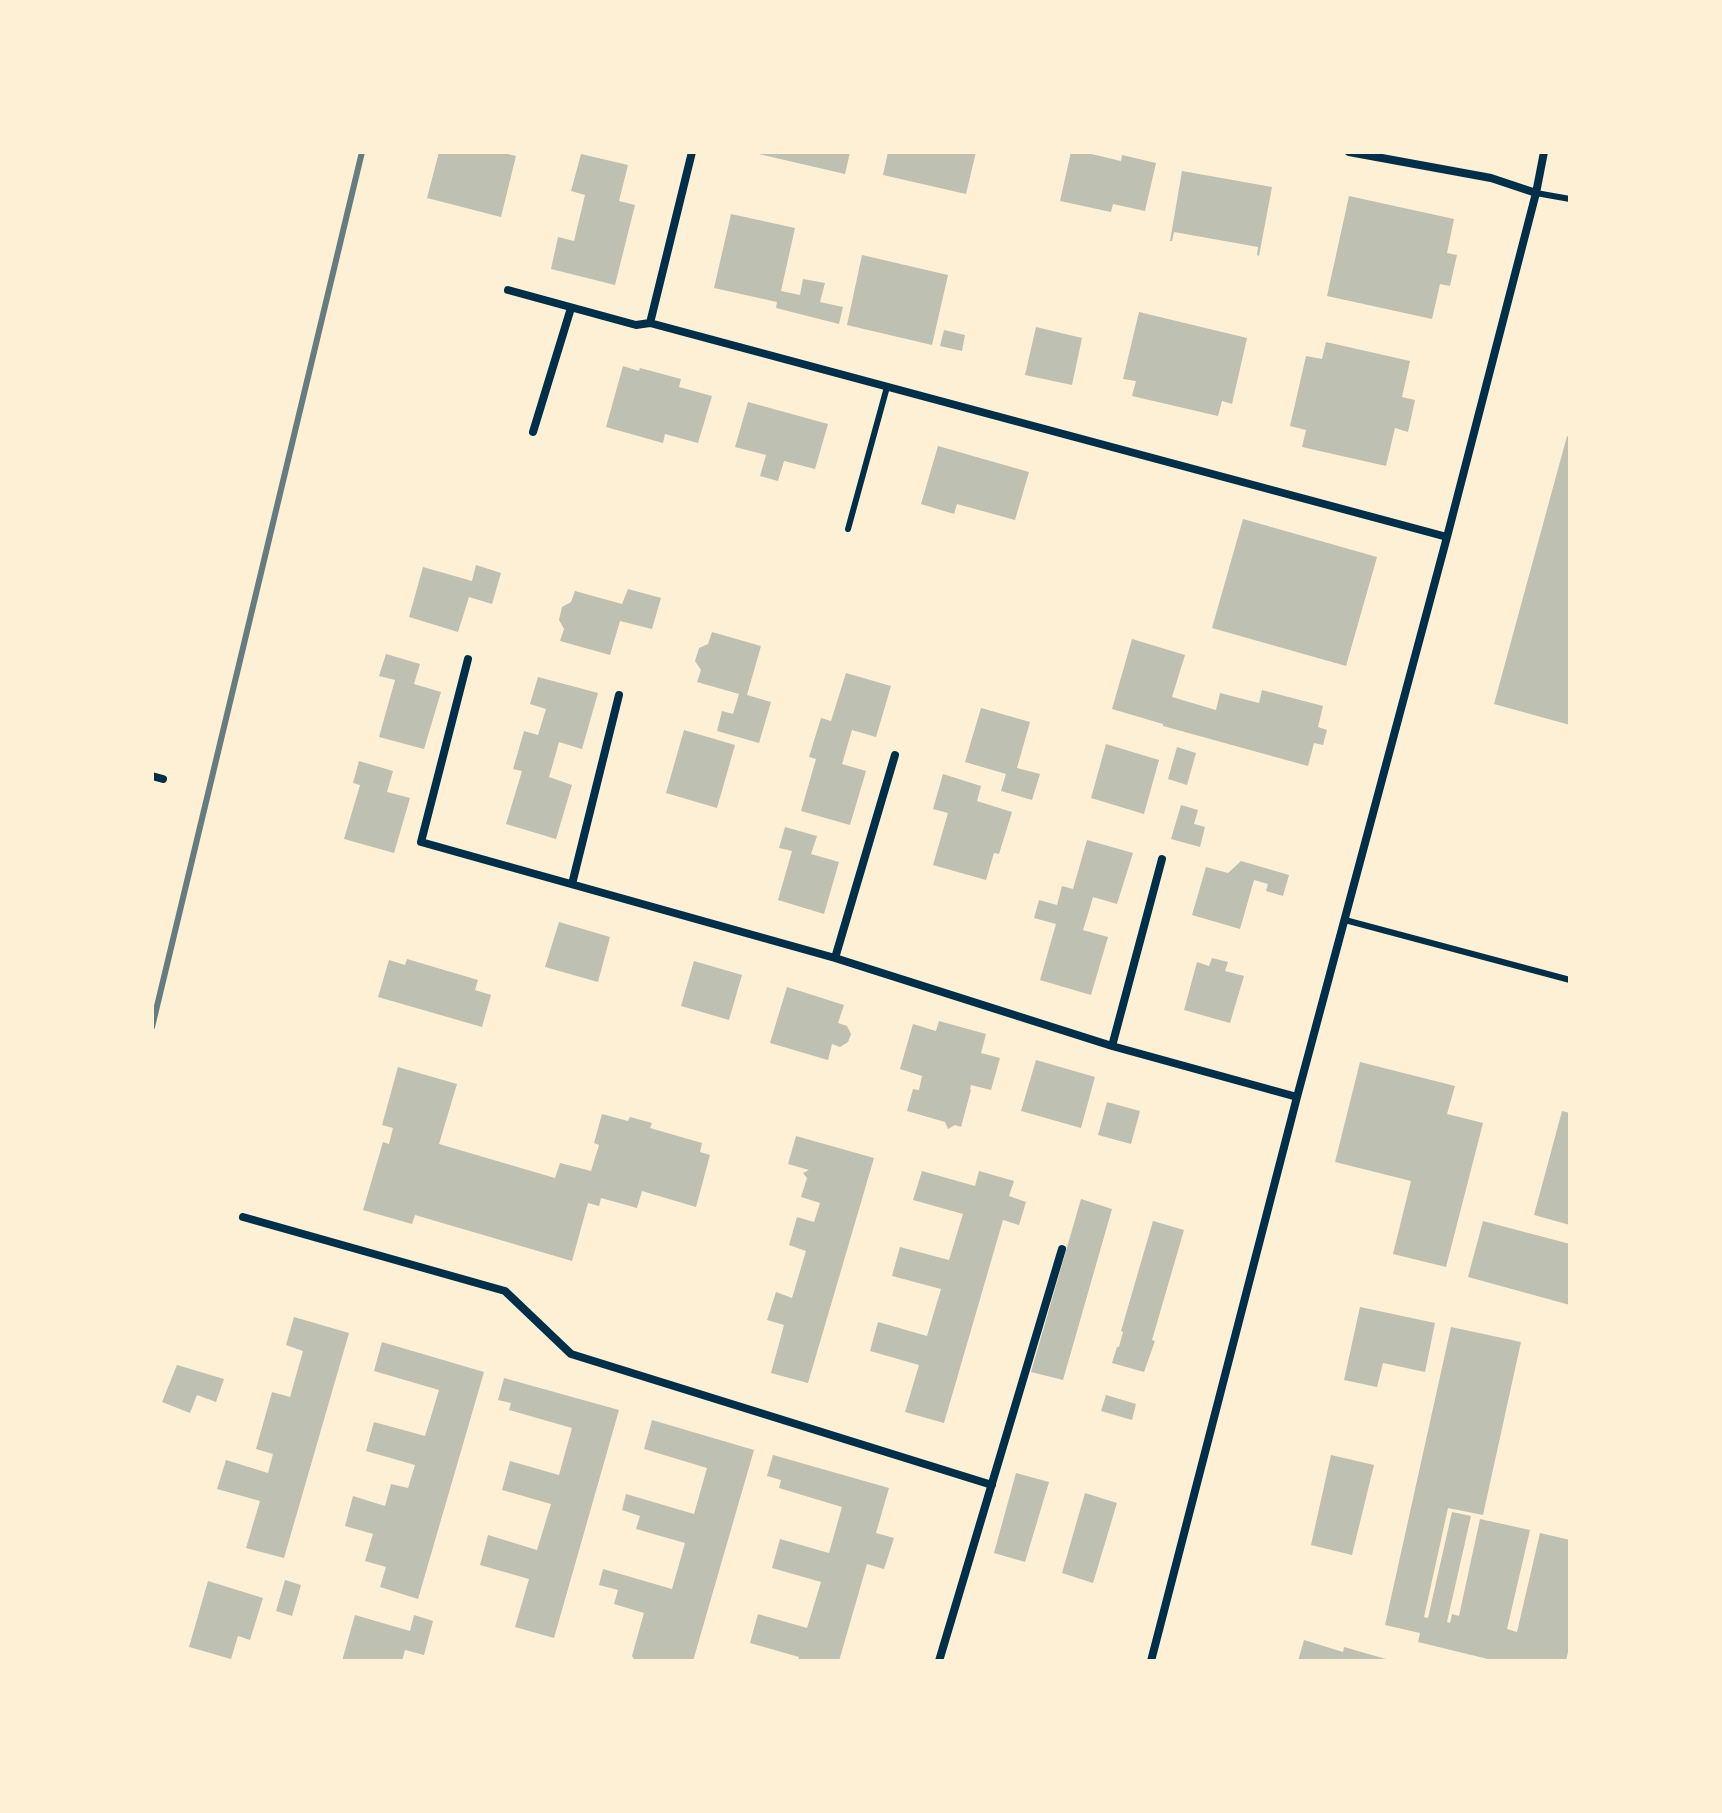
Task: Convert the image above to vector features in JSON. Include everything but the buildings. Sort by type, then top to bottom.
[{"type":"street","points":[[650,323],[692,152]]},
{"type":"street","points":[[1349,152],[1491,178],[1536,193]]},
{"type":"street","points":[[1151,1661],[1297,1097],[1447,537],[1544,152]]},
{"type":"street","points":[[508,290],[636,325],[650,323],[1447,537]]},
{"type":"street","points":[[533,432],[571,308]]},
{"type":"street","points":[[468,659],[421,842],[835,958],[1112,1046],[1297,1097]]},
{"type":"street","points":[[572,884],[619,695]]},
{"type":"street","points":[[835,958],[895,755]]},
{"type":"street","points":[[152,776],[163,779]]},
{"type":"street","points":[[1112,1046],[1162,859]]},
{"type":"street","points":[[243,1217],[505,1291],[571,1354],[992,1485]]},
{"type":"street","points":[[939,1661],[1062,1249]]},
{"type":"lane","points":[[1536,193],[1570,199]]},
{"type":"lane","points":[[848,529],[887,387]]},
{"type":"lane","points":[[1345,920],[1570,980]]},
{"type":"railway","points":[[152,1027],[362,152]]}]
